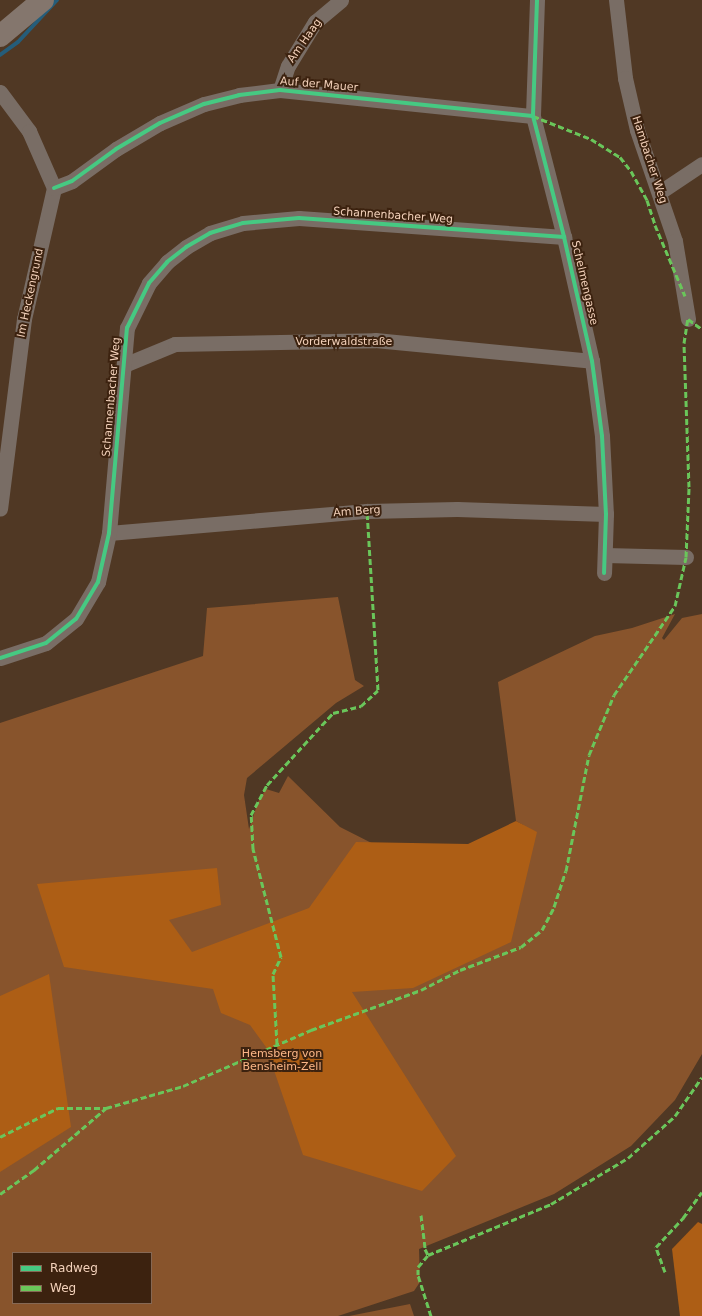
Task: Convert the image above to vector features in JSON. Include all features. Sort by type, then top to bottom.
[{"type":"street","points":[[0,36],[43,0]]},
{"type":"street","name":"Am Haag","points":[[280,90],[288,66],[315,22],[342,0]]},
{"type":"street","name":"Schelmengasse","points":[[538,0],[533,116],[564,237],[592,361],[602,436],[606,514],[604,573]]},
{"type":"street","name":"Hambacher Weg","points":[[616,0],[625,78],[637,130],[660,192],[675,242],[688,319]]},
{"type":"street","name":"Auf der Mauer","points":[[54,188],[72,181],[116,149],[160,123],[204,104],[239,95],[280,90],[533,116]]},
{"type":"street","points":[[0,92],[29,130],[54,188]]},
{"type":"street","points":[[660,192],[702,164]]},
{"type":"street","name":"Im Heckengrund","points":[[0,508],[24,319],[54,188]]},
{"type":"street","name":"Schannenbacher Weg","points":[[0,658],[46,643],[76,619],[98,582],[109,533],[127,328],[149,283],[167,262],[186,247],[210,233],[243,223],[299,218],[564,237]]},
{"type":"street","name":"Vorderwaldstraße","points":[[124,365],[175,344],[376,340],[592,361]]},
{"type":"street","name":"Am Berg","points":[[109,533],[367,511],[457,509],[606,514]]},
{"type":"street","points":[[605,555],[686,557]]},
{"type":"green space","name":"Hemsberg von Bensheim-Zell","points":[[338,597],[355,680],[364,686],[336,703],[247,778],[244,795],[249,829],[258,802],[266,789],[279,793],[288,776],[340,827],[413,864],[523,825],[516,821],[498,682],[595,636],[632,628],[675,614],[662,638],[664,640],[682,618],[702,614],[702,1054],[675,1100],[631,1146],[554,1194],[419,1249],[420,1282],[414,1291],[338,1316],[0,1316],[0,723],[203,656],[207,608]]},
{"type":"green space","points":[[516,821],[537,832],[511,942],[413,988],[352,992],[456,1156],[422,1191],[303,1155],[266,1047],[250,1025],[221,1013],[213,989],[64,967],[37,884],[217,868],[221,905],[169,920],[192,952],[309,908],[356,842],[468,844]]},
{"type":"green space","points":[[49,974],[71,1127],[0,1172],[0,996]]},
{"type":"green space","points":[[698,1222],[702,1224],[702,1316],[680,1316],[672,1249]]},
{"type":"green space","points":[[410,1304],[414,1316],[349,1316]]},
{"type":"waterway","points":[[0,55],[18,42],[57,0]]},
{"type":"marked path","points":[[533,116],[591,139],[620,157],[631,171],[647,200],[655,225],[685,296]]},
{"type":"marked path","points":[[0,1194],[34,1170],[106,1108],[183,1086],[311,1030],[421,990],[460,970],[521,947],[542,930],[554,907],[566,871],[589,755],[614,695],[675,606],[686,557],[689,487],[684,343],[688,319],[702,329]]},
{"type":"marked path","points":[[277,1044],[273,974],[281,957],[253,849],[251,815],[267,785],[333,713],[361,706],[378,690],[367,511]]},
{"type":"marked path","points":[[431,1316],[418,1275],[418,1267],[428,1255],[551,1204],[628,1158],[675,1116],[702,1077]]},
{"type":"marked path","points":[[0,1137],[58,1108],[106,1108]]},
{"type":"marked path","points":[[665,1272],[656,1247],[683,1218],[702,1192]]},
{"type":"marked path","points":[[421,1215],[425,1249],[428,1255]]},
{"type":"cycle path","points":[[537,0],[533,116],[564,237],[592,361],[602,436],[606,514],[604,573]]},
{"type":"cycle path","points":[[54,188],[72,181],[116,149],[160,123],[204,104],[239,95],[280,90],[533,116]]},
{"type":"cycle path","points":[[0,658],[46,643],[76,619],[98,582],[109,533],[127,328],[149,283],[167,262],[186,247],[210,233],[243,223],[299,218],[564,237]]}]
